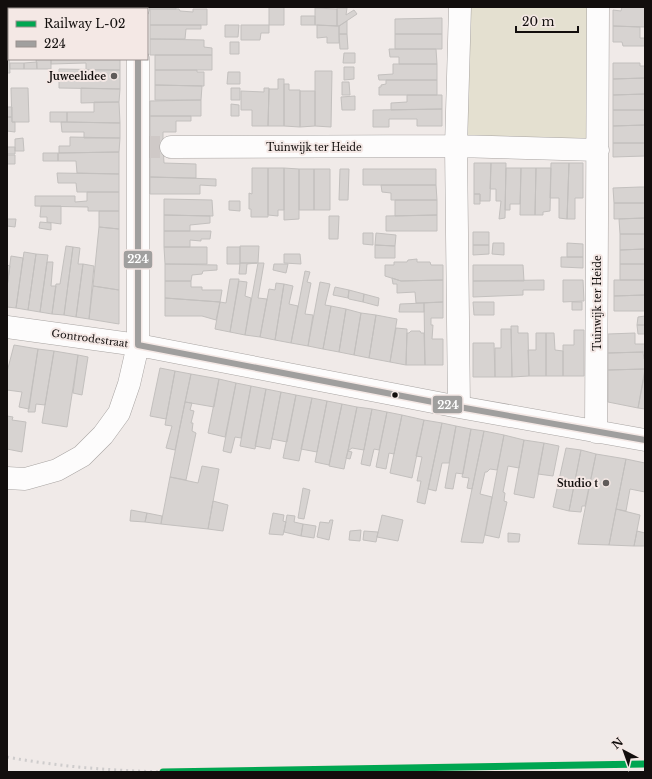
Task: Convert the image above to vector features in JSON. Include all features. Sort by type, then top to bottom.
[{"type":"street","points":[[459,407],[456,146],[460,7]]},
{"type":"street","name":"Tuinwijk ter Heide","points":[[596,432],[598,7]]},
{"type":"street","points":[[7,478],[25,479],[57,470],[82,456],[104,435],[118,413],[129,384],[138,345],[138,60]]},
{"type":"street","name":"Tuinwijk ter Heide","points":[[172,147],[456,146],[598,150]]},
{"type":"street","name":"Gontrodestraat","points":[[7,327],[138,345],[459,407],[645,440]]},
{"type":"shaded area","points":[[470,7],[593,7],[593,145],[467,142]]},
{"type":"building","points":[[7,7],[20,7],[8,8],[8,22]]},
{"type":"building","points":[[20,7],[34,7],[34,8]]},
{"type":"building","points":[[34,7],[48,7],[48,8]]},
{"type":"building","points":[[48,7],[62,7],[62,8]]},
{"type":"building","points":[[62,7],[76,7],[76,8]]},
{"type":"building","points":[[76,7],[120,7],[98,8]]},
{"type":"building","points":[[150,7],[176,7],[176,9],[150,9]]},
{"type":"building","points":[[269,7],[284,7],[284,25],[269,25]]},
{"type":"building","points":[[622,7],[645,7],[645,27],[613,26],[613,10],[621,11]]},
{"type":"building","points":[[315,8],[337,9],[337,26],[315,25]]},
{"type":"building","points":[[337,8],[347,8],[346,15],[354,10],[357,14],[337,26]]},
{"type":"building","points":[[150,9],[179,9],[180,11],[193,12],[193,9],[207,9],[207,25],[150,25]]},
{"type":"building","points":[[301,16],[315,16],[315,25],[301,25]]},
{"type":"building","points":[[442,18],[442,34],[395,34],[395,19]]},
{"type":"building","points":[[347,21],[347,34],[339,34],[339,26]]},
{"type":"building","points":[[150,25],[201,25],[201,29],[186,29],[185,39],[150,39]]},
{"type":"building","points":[[225,25],[239,25],[238,37],[225,37]]},
{"type":"building","points":[[241,25],[269,25],[269,33],[261,33],[260,40],[241,40]]},
{"type":"building","points":[[317,25],[339,26],[339,43],[327,43],[327,37],[317,38]]},
{"type":"building","points":[[613,26],[640,27],[640,38],[645,38],[645,46],[623,46],[622,42],[613,42]]},
{"type":"building","points":[[339,34],[347,34],[348,49],[340,49]]},
{"type":"building","points":[[395,34],[442,34],[442,49],[395,49]]},
{"type":"building","points":[[150,39],[204,40],[204,47],[212,48],[212,55],[150,55]]},
{"type":"building","points":[[230,42],[239,42],[239,54],[230,54]]},
{"type":"building","points":[[389,49],[436,49],[437,64],[399,64],[399,57],[390,57]]},
{"type":"building","points":[[344,53],[355,53],[355,63],[343,63]]},
{"type":"building","points":[[155,55],[212,55],[212,70],[155,70]]},
{"type":"building","points":[[7,57],[8,57],[10,73],[7,73]]},
{"type":"building","points":[[36,60],[51,60],[51,69],[37,69]]},
{"type":"building","points":[[51,60],[120,60],[120,70],[86,70],[86,63],[51,64]]},
{"type":"building","points":[[37,62],[37,69],[24,69],[24,63]]},
{"type":"building","points":[[10,63],[24,63],[24,69],[10,69]]},
{"type":"building","points":[[613,63],[640,63],[640,66],[645,66],[645,78],[613,79]]},
{"type":"building","points":[[393,64],[437,64],[437,80],[379,80],[378,75],[393,74]]},
{"type":"building","points":[[344,67],[354,67],[354,79],[344,80]]},
{"type":"building","points":[[59,69],[120,70],[120,89],[59,88]]},
{"type":"building","points":[[155,70],[197,70],[197,72],[204,72],[204,86],[155,85]]},
{"type":"building","points":[[315,71],[332,71],[331,127],[315,126]]},
{"type":"building","points":[[228,72],[240,72],[240,84],[227,84]]},
{"type":"building","points":[[645,78],[645,94],[613,95],[613,79]]},
{"type":"building","points":[[278,79],[284,79],[284,126],[268,126],[269,89],[278,89]]},
{"type":"building","points":[[386,80],[437,80],[437,95],[379,95],[379,87],[386,84]]},
{"type":"building","points":[[342,82],[349,82],[350,95],[342,95]]},
{"type":"building","points":[[284,84],[289,84],[289,90],[300,90],[300,127],[284,126]]},
{"type":"building","points":[[155,85],[202,86],[201,100],[155,100]]},
{"type":"building","points":[[11,88],[28,88],[29,122],[12,122]]},
{"type":"building","points":[[81,88],[120,89],[119,102],[81,103]]},
{"type":"building","points":[[231,88],[240,88],[240,100],[231,100]]},
{"type":"building","points":[[264,88],[269,88],[268,126],[252,126],[252,110],[241,110],[241,91],[264,92]]},
{"type":"building","points":[[300,91],[315,91],[315,126],[300,127]]},
{"type":"building","points":[[645,94],[645,110],[613,110],[613,95]]},
{"type":"building","points":[[407,95],[442,95],[442,109],[391,110],[391,103],[407,102]]},
{"type":"building","points":[[355,96],[355,110],[342,110],[341,97]]},
{"type":"building","points":[[201,100],[201,116],[150,116],[150,101]]},
{"type":"building","points":[[94,102],[119,102],[120,123],[67,122],[67,112],[94,112]]},
{"type":"building","points":[[231,104],[239,105],[239,116],[231,116]]},
{"type":"building","points":[[7,107],[12,107],[12,117],[7,117]]},
{"type":"building","points":[[442,109],[442,126],[417,126],[417,119],[389,119],[389,127],[373,127],[373,110]]},
{"type":"building","points":[[613,110],[645,110],[645,125],[613,126]]},
{"type":"building","points":[[50,112],[67,112],[67,122],[50,122]]},
{"type":"building","points":[[150,116],[191,116],[191,121],[176,121],[176,132],[163,132],[163,147],[150,147]]},
{"type":"building","points":[[7,117],[12,117],[12,122],[15,122],[15,132],[7,131]]},
{"type":"building","points":[[61,122],[120,123],[120,138],[84,138],[84,132],[62,132]]},
{"type":"building","points":[[645,125],[645,143],[613,143],[613,126]]},
{"type":"building","points":[[70,137],[120,138],[119,152],[59,153],[59,146],[70,146]]},
{"type":"building","points":[[23,138],[24,151],[15,151],[15,139]]},
{"type":"building","points":[[613,143],[645,143],[645,156],[613,157]]},
{"type":"building","points":[[7,147],[15,147],[15,154],[7,154]]},
{"type":"building","points":[[150,147],[163,147],[164,163],[196,164],[196,178],[150,177]]},
{"type":"building","points":[[119,152],[119,174],[77,173],[76,161],[58,161],[58,153]]},
{"type":"building","points":[[43,153],[58,153],[58,161],[43,161]]},
{"type":"building","points":[[7,155],[15,155],[15,164],[7,164]]},
{"type":"building","points":[[474,163],[491,163],[490,201],[480,201],[480,194],[474,194]]},
{"type":"building","points":[[491,163],[506,163],[505,218],[499,219],[501,201],[496,201],[496,189],[490,189]]},
{"type":"building","points":[[551,163],[569,163],[567,219],[559,218],[559,198],[550,198]]},
{"type":"building","points":[[569,163],[583,163],[583,198],[575,198],[575,219],[567,219]]},
{"type":"building","points":[[252,168],[268,168],[268,217],[251,217],[251,209],[249,209],[249,193],[252,194]]},
{"type":"building","points":[[268,168],[284,168],[284,210],[278,210],[278,216],[268,215]]},
{"type":"building","points":[[284,168],[299,169],[299,219],[284,220]]},
{"type":"building","points":[[506,168],[521,168],[520,204],[510,204],[510,210],[505,210]]},
{"type":"building","points":[[521,168],[536,168],[535,215],[520,215]]},
{"type":"building","points":[[536,168],[551,168],[550,211],[543,212],[543,215],[535,215]]},
{"type":"building","points":[[299,169],[314,169],[314,210],[299,210]]},
{"type":"building","points":[[314,169],[330,169],[330,210],[314,210]]},
{"type":"building","points":[[340,169],[349,169],[348,200],[339,200]]},
{"type":"building","points":[[363,169],[436,169],[436,185],[363,185]]},
{"type":"building","points":[[57,173],[119,174],[119,192],[77,192],[76,183],[58,183]]},
{"type":"building","points":[[150,177],[216,179],[216,186],[200,185],[200,194],[150,194]]},
{"type":"building","points":[[381,185],[436,185],[437,200],[391,200],[391,193],[382,192]]},
{"type":"building","points":[[645,187],[645,203],[614,203],[613,188]]},
{"type":"building","points":[[87,192],[119,192],[119,211],[88,211],[88,207],[35,206],[35,196],[75,196],[75,202],[87,201]]},
{"type":"building","points":[[474,194],[480,194],[480,204],[474,204]]},
{"type":"building","points":[[164,199],[212,200],[213,216],[164,215]]},
{"type":"building","points":[[395,200],[437,200],[437,215],[395,216]]},
{"type":"building","points":[[229,201],[240,201],[240,211],[229,210]]},
{"type":"building","points":[[614,203],[645,203],[645,218],[614,219]]},
{"type":"building","points":[[41,206],[61,206],[61,224],[47,222],[47,217],[40,217]]},
{"type":"building","points":[[99,211],[119,211],[119,229],[99,227]]},
{"type":"building","points":[[164,215],[210,216],[210,223],[190,225],[190,231],[164,231]]},
{"type":"building","points":[[437,215],[437,231],[386,231],[386,216]]},
{"type":"building","points":[[329,216],[339,216],[338,239],[329,239]]},
{"type":"building","points":[[645,218],[645,234],[620,234],[619,219]]},
{"type":"building","points":[[7,219],[16,219],[15,227],[7,226]]},
{"type":"building","points":[[40,222],[51,223],[51,230],[39,228]]},
{"type":"building","points":[[99,227],[119,229],[119,290],[93,286]]},
{"type":"building","points":[[164,231],[211,231],[210,239],[201,239],[201,241],[190,240],[190,247],[164,247]]},
{"type":"building","points":[[473,232],[489,232],[489,245],[473,245]]},
{"type":"building","points":[[363,233],[373,233],[373,245],[363,244]]},
{"type":"building","points":[[376,233],[396,235],[395,246],[375,245]]},
{"type":"building","points":[[620,234],[645,234],[645,249],[620,250]]},
{"type":"building","points":[[493,243],[504,243],[504,255],[492,254]]},
{"type":"building","points":[[567,243],[583,244],[583,257],[567,257]]},
{"type":"building","points":[[375,245],[395,246],[395,258],[375,258]]},
{"type":"building","points":[[473,245],[489,245],[489,254],[473,255]]},
{"type":"building","points":[[66,246],[73,247],[64,315],[52,314],[56,284],[60,284]]},
{"type":"building","points":[[240,246],[259,246],[258,263],[240,263]]},
{"type":"building","points":[[73,247],[80,248],[78,264],[83,264],[76,317],[64,315]]},
{"type":"building","points":[[164,247],[207,247],[207,264],[165,264]]},
{"type":"building","points":[[227,247],[240,247],[240,264],[227,264]]},
{"type":"building","points":[[645,249],[645,264],[620,264],[620,250]]},
{"type":"building","points":[[24,252],[36,254],[28,310],[16,308]]},
{"type":"building","points":[[36,254],[48,255],[40,312],[28,310]]},
{"type":"building","points":[[284,254],[300,254],[301,264],[284,263]]},
{"type":"building","points":[[11,256],[23,258],[16,308],[7,307],[7,287]]},
{"type":"building","points":[[561,257],[583,257],[583,268],[561,267]]},
{"type":"building","points":[[417,259],[417,262],[430,262],[431,265],[443,265],[443,280],[401,281],[385,276],[385,265],[394,265],[394,262],[407,262],[408,260]]},
{"type":"building","points":[[47,262],[53,262],[51,286],[56,286],[52,314],[40,312]]},
{"type":"building","points":[[240,263],[257,263],[247,264],[246,274],[239,274]]},
{"type":"building","points":[[258,263],[264,263],[258,298],[267,299],[260,337],[245,335]]},
{"type":"building","points":[[83,264],[94,266],[89,319],[76,317]]},
{"type":"building","points":[[165,264],[217,265],[217,270],[203,271],[202,274],[192,275],[191,281],[165,281]]},
{"type":"building","points":[[274,264],[288,264],[286,273],[273,270]]},
{"type":"building","points":[[620,264],[645,264],[645,280],[620,280]]},
{"type":"building","points":[[7,265],[10,266],[7,287]]},
{"type":"building","points":[[473,265],[523,265],[524,281],[473,281]]},
{"type":"building","points":[[305,271],[310,272],[307,282],[311,283],[305,314],[313,315],[308,346],[291,343]]},
{"type":"building","points":[[392,278],[401,281],[443,280],[443,302],[416,303],[415,292],[397,293],[397,284],[393,284]]},
{"type":"building","points":[[230,279],[239,279],[230,332],[215,329],[220,302],[226,303]]},
{"type":"building","points":[[544,280],[544,290],[523,290],[523,295],[473,297],[473,281]]},
{"type":"building","points":[[563,280],[583,280],[584,301],[563,302]]},
{"type":"building","points":[[614,280],[645,280],[645,295],[614,296]]},
{"type":"building","points":[[165,281],[191,281],[191,287],[202,287],[202,290],[222,290],[220,302],[165,298]]},
{"type":"building","points":[[239,281],[247,282],[245,296],[251,298],[245,335],[230,332]]},
{"type":"building","points":[[320,282],[330,284],[325,305],[331,306],[323,349],[308,346]]},
{"type":"building","points":[[276,283],[284,284],[275,340],[260,337],[269,289],[275,290]]},
{"type":"building","points":[[284,284],[293,286],[289,304],[298,306],[291,343],[275,340]]},
{"type":"building","points":[[93,286],[119,290],[119,324],[89,319]]},
{"type":"building","points":[[335,287],[349,290],[348,298],[333,295]]},
{"type":"building","points":[[349,290],[364,294],[363,302],[349,299]]},
{"type":"building","points":[[364,294],[379,298],[378,306],[363,302]]},
{"type":"building","points":[[645,295],[645,311],[614,311],[614,296]]},
{"type":"building","points":[[165,298],[220,302],[216,320],[202,316],[165,316]]},
{"type":"building","points":[[443,302],[443,318],[431,318],[431,325],[433,325],[432,339],[443,339],[443,365],[425,365],[424,303]]},
{"type":"building","points":[[473,302],[494,302],[494,315],[474,315]]},
{"type":"building","points":[[572,302],[582,302],[582,310],[572,310]]},
{"type":"building","points":[[424,303],[424,312],[399,312],[400,304]]},
{"type":"building","points":[[331,306],[346,309],[339,352],[323,349]]},
{"type":"building","points":[[346,309],[361,313],[354,355],[339,352]]},
{"type":"building","points":[[361,313],[376,315],[369,358],[354,355]]},
{"type":"building","points":[[376,315],[397,319],[390,362],[369,358]]},
{"type":"building","points":[[645,316],[645,325],[637,325],[638,317]]},
{"type":"building","points":[[637,325],[645,325],[645,334],[638,334]]},
{"type":"building","points":[[511,326],[518,326],[518,333],[528,333],[529,376],[512,377]]},
{"type":"building","points":[[396,328],[407,329],[406,365],[390,362]]},
{"type":"building","points":[[501,329],[511,329],[512,377],[495,377],[495,348],[501,348]]},
{"type":"building","points":[[574,330],[584,330],[584,376],[563,376],[563,345],[574,345]]},
{"type":"building","points":[[411,331],[420,331],[421,333],[424,333],[425,365],[406,365],[407,333]]},
{"type":"building","points":[[536,333],[546,333],[546,376],[529,376],[528,350],[536,350]]},
{"type":"building","points":[[546,333],[554,333],[555,350],[563,351],[563,376],[546,376]]},
{"type":"building","points":[[635,333],[635,344],[645,344],[645,352],[608,353],[608,334]]},
{"type":"building","points":[[473,343],[494,343],[495,377],[473,377]]},
{"type":"building","points":[[14,345],[38,349],[29,409],[19,407],[22,392],[7,390],[7,372]]},
{"type":"building","points":[[38,349],[54,351],[45,405],[36,404],[35,412],[28,412]]},
{"type":"building","points":[[54,351],[78,355],[67,427],[42,423]]},
{"type":"building","points":[[643,352],[645,369],[608,370],[608,353]]},
{"type":"building","points":[[78,355],[88,357],[82,395],[73,393]]},
{"type":"building","points":[[160,368],[175,371],[166,419],[150,416]]},
{"type":"building","points":[[645,369],[638,408],[608,402],[608,370]]},
{"type":"building","points":[[175,371],[191,374],[175,450],[166,448],[172,426],[165,425]]},
{"type":"building","points":[[645,372],[645,409],[638,408]]},
{"type":"building","points":[[191,374],[219,379],[214,407],[185,402]]},
{"type":"building","points":[[219,379],[236,383],[225,437],[208,433]]},
{"type":"building","points":[[236,383],[251,386],[241,438],[235,437],[231,453],[223,451]]},
{"type":"building","points":[[251,386],[266,389],[255,449],[240,446]]},
{"type":"building","points":[[266,389],[281,392],[270,449],[255,446]]},
{"type":"building","points":[[281,392],[296,395],[287,442],[272,439]]},
{"type":"building","points":[[296,395],[312,398],[299,461],[283,458]]},
{"type":"building","points":[[312,398],[327,401],[317,452],[301,449]]},
{"type":"building","points":[[327,401],[342,404],[329,465],[315,462]]},
{"type":"building","points":[[185,402],[192,403],[190,410],[194,411],[191,423],[193,423],[192,431],[196,433],[186,480],[170,477]]},
{"type":"building","points":[[342,404],[357,407],[344,469],[329,466]]},
{"type":"building","points":[[357,407],[372,409],[364,450],[352,448],[348,451]]},
{"type":"building","points":[[372,409],[387,412],[379,450],[374,449],[370,466],[361,464]]},
{"type":"building","points":[[387,412],[402,415],[394,454],[389,453],[386,469],[376,467]]},
{"type":"building","points":[[402,415],[424,420],[412,478],[390,473]]},
{"type":"building","points":[[7,416],[13,417],[12,420],[26,422],[22,452],[7,449]]},
{"type":"building","points":[[424,420],[442,423],[425,504],[417,502],[421,481],[417,481],[422,457],[416,456]]},
{"type":"building","points":[[442,423],[456,426],[449,463],[442,463],[436,491],[428,489]]},
{"type":"building","points":[[456,426],[471,429],[463,474],[456,473],[453,489],[445,488]]},
{"type":"building","points":[[471,429],[484,431],[472,489],[467,488],[469,478],[462,477]]},
{"type":"building","points":[[484,431],[504,435],[497,470],[490,469],[485,472],[480,494],[492,497],[483,543],[461,542]]},
{"type":"building","points":[[504,435],[524,440],[519,468],[508,466],[503,492],[505,493],[504,501],[507,502],[499,538],[485,535]]},
{"type":"building","points":[[524,440],[544,443],[534,498],[514,494]]},
{"type":"building","points":[[544,443],[559,446],[553,476],[538,474]]},
{"type":"building","points":[[566,448],[581,450],[569,511],[553,507]]},
{"type":"building","points":[[581,450],[596,454],[585,506],[582,506],[581,512],[569,511]]},
{"type":"building","points":[[348,451],[352,452],[350,459],[346,458]]},
{"type":"building","name":"Studio t","points":[[596,454],[626,459],[609,545],[578,544]]},
{"type":"building","points":[[626,459],[645,463],[645,492],[630,489],[626,511],[616,509]]},
{"type":"building","points":[[202,466],[219,469],[208,529],[161,524],[170,477],[198,483]]},
{"type":"building","points":[[303,488],[310,490],[304,519],[298,518]]},
{"type":"building","points":[[213,501],[228,505],[223,531],[208,529]]},
{"type":"building","points":[[616,509],[640,515],[634,546],[609,545]]},
{"type":"building","points":[[131,510],[147,513],[145,522],[130,521]]},
{"type":"building","points":[[147,513],[162,516],[161,524],[145,522]]},
{"type":"building","points":[[273,513],[284,515],[283,521],[286,522],[283,535],[269,534]]},
{"type":"building","points":[[287,515],[295,516],[294,522],[303,524],[301,536],[284,532]]},
{"type":"building","points":[[382,515],[403,520],[398,541],[377,537]]},
{"type":"building","points":[[330,520],[333,520],[329,540],[317,537],[320,522],[329,523]]},
{"type":"building","points":[[303,524],[316,526],[314,538],[301,536]]},
{"type":"building","points":[[361,530],[360,541],[349,540],[350,531]]},
{"type":"building","points":[[364,531],[378,532],[376,542],[363,540]]},
{"type":"building","points":[[637,531],[645,533],[645,546],[634,546]]},
{"type":"building","points":[[508,533],[520,534],[519,542],[508,542]]},
{"type":"tunnel","points":[[138,147],[171,147]]},
{"type":"railway","points":[[7,757],[88,768],[169,772]]},
{"type":"rail line","name":"L-02","points":[[163,772],[645,764]]},
{"type":"transit line","name":"224","points":[[138,60],[138,345],[459,407],[645,440]]},
{"type":"place","name":"Juweelidee","points":[[114,76]]},
{"type":"place","name":"Studio t","points":[[606,483]]}]
